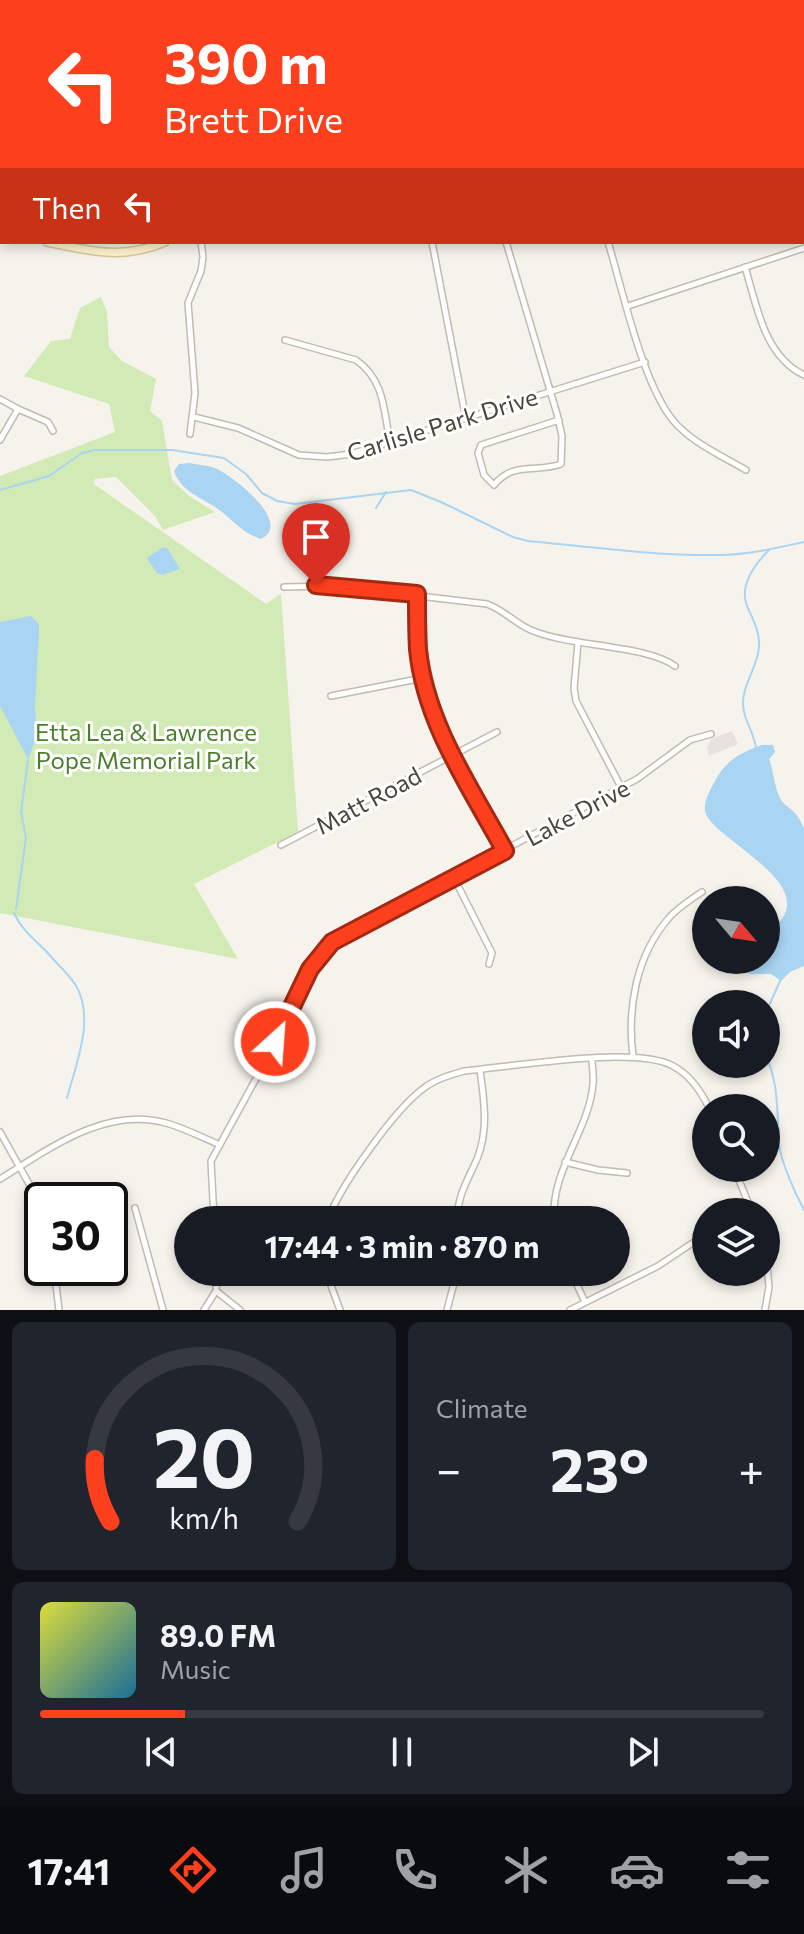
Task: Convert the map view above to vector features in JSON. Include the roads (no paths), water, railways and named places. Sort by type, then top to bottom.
[{"type":"main road","points":[[59,244],[118,254],[138,252],[160,244]]},
{"type":"street","points":[[190,434],[195,393],[187,315],[191,290],[201,271],[201,244]]},
{"type":"street","points":[[432,244],[466,419]]},
{"type":"street","points":[[507,244],[559,420],[561,464],[520,468],[506,473],[494,485],[484,475],[478,453],[481,445],[559,420]]},
{"type":"street","points":[[609,244],[654,390],[674,422],[690,437],[746,470]]},
{"type":"street","points":[[628,306],[804,248]]},
{"type":"street","points":[[745,267],[770,344],[788,366],[804,375]]},
{"type":"street","points":[[285,340],[356,360],[366,367],[378,384],[390,443]]},
{"type":"street","name":"Carlisle Park Drive","points":[[194,417],[238,428],[284,450],[311,457],[351,454],[645,362]]},
{"type":"street","points":[[0,399],[48,422],[53,431]]},
{"type":"street","points":[[0,440],[18,409]]},
{"type":"street","points":[[284,587],[316,585],[487,604],[504,610],[534,632],[662,657],[675,666]]},
{"type":"street","points":[[417,594],[418,650],[438,725],[505,851]]},
{"type":"street","points":[[578,643],[574,688],[576,701],[621,787]]},
{"type":"street","points":[[331,696],[423,678]]},
{"type":"street","name":"Matt Road","points":[[281,845],[497,732]]},
{"type":"street","name":"Lake Drive","points":[[213,1206],[211,1161],[218,1144],[264,1064],[310,969],[332,942],[637,779],[690,740],[711,734]]},
{"type":"street","points":[[454,878],[492,953],[489,964]]},
{"type":"street","points":[[633,1056],[631,1008],[647,955],[669,918],[692,900]]},
{"type":"street","points":[[335,1206],[343,1189],[415,1095],[441,1078],[464,1071],[633,1056],[675,1067],[695,1084],[701,1094]]},
{"type":"street","points":[[553,1206],[565,1162],[589,1103],[593,1083],[592,1059]]},
{"type":"street","points":[[460,1206],[464,1182],[477,1159],[485,1130],[480,1070]]},
{"type":"street","points":[[0,1179],[83,1131],[115,1122],[166,1123],[218,1144]]},
{"type":"street","points":[[0,1132],[29,1182]]},
{"type":"street","points":[[565,1162],[627,1173]]},
{"type":"street","points":[[135,1208],[163,1310]]},
{"type":"street","points":[[570,1310],[658,1266],[692,1243]]},
{"type":"street","points":[[56,1286],[59,1310]]},
{"type":"street","points":[[204,1310],[216,1286]]},
{"type":"street","points":[[331,1286],[340,1310]]},
{"type":"street","points":[[447,1310],[453,1286]]},
{"type":"street","points":[[578,1286],[585,1302]]},
{"type":"street","points":[[765,1310],[769,1286]]},
{"type":"street","points":[[216,1291],[240,1310]]},
{"type":"water","points":[[179,464],[215,468],[246,489],[265,511],[270,522],[269,532],[261,539],[243,530],[181,484],[174,471]]},
{"type":"water","points":[[163,547],[168,549],[180,569],[162,575],[157,573],[147,558]]},
{"type":"water","points":[[31,616],[39,624],[35,707],[37,736],[28,759],[0,706],[0,622]]},
{"type":"water","points":[[762,745],[773,745],[775,752],[769,759],[778,793],[804,829],[804,966],[790,972],[781,981],[771,974],[780,974],[780,921],[786,911],[786,896],[766,868],[719,830],[705,810],[708,795],[719,774],[741,754]]},
{"type":"waterway","points":[[0,490],[49,476],[82,453],[94,450],[172,450],[224,458],[246,474],[262,493],[277,501],[295,504],[411,490],[528,541],[695,555],[740,554],[804,542]]},
{"type":"waterway","points":[[376,508],[386,492]]},
{"type":"waterway","points":[[756,748],[743,701],[759,641],[745,590],[754,568],[769,550]]},
{"type":"waterway","points":[[16,909],[26,838],[21,812],[28,760]]},
{"type":"waterway","points":[[14,913],[24,929],[72,980],[81,997],[84,1011],[82,1041],[67,1098]]},
{"type":"waterway","points":[[776,990],[781,979]]},
{"type":"waterway","points":[[773,1078],[780,1151],[804,1210]]},
{"type":"park label","name":"Etta Lea & Lawrence Pope Memorial Park","points":[[146,745]]}]
